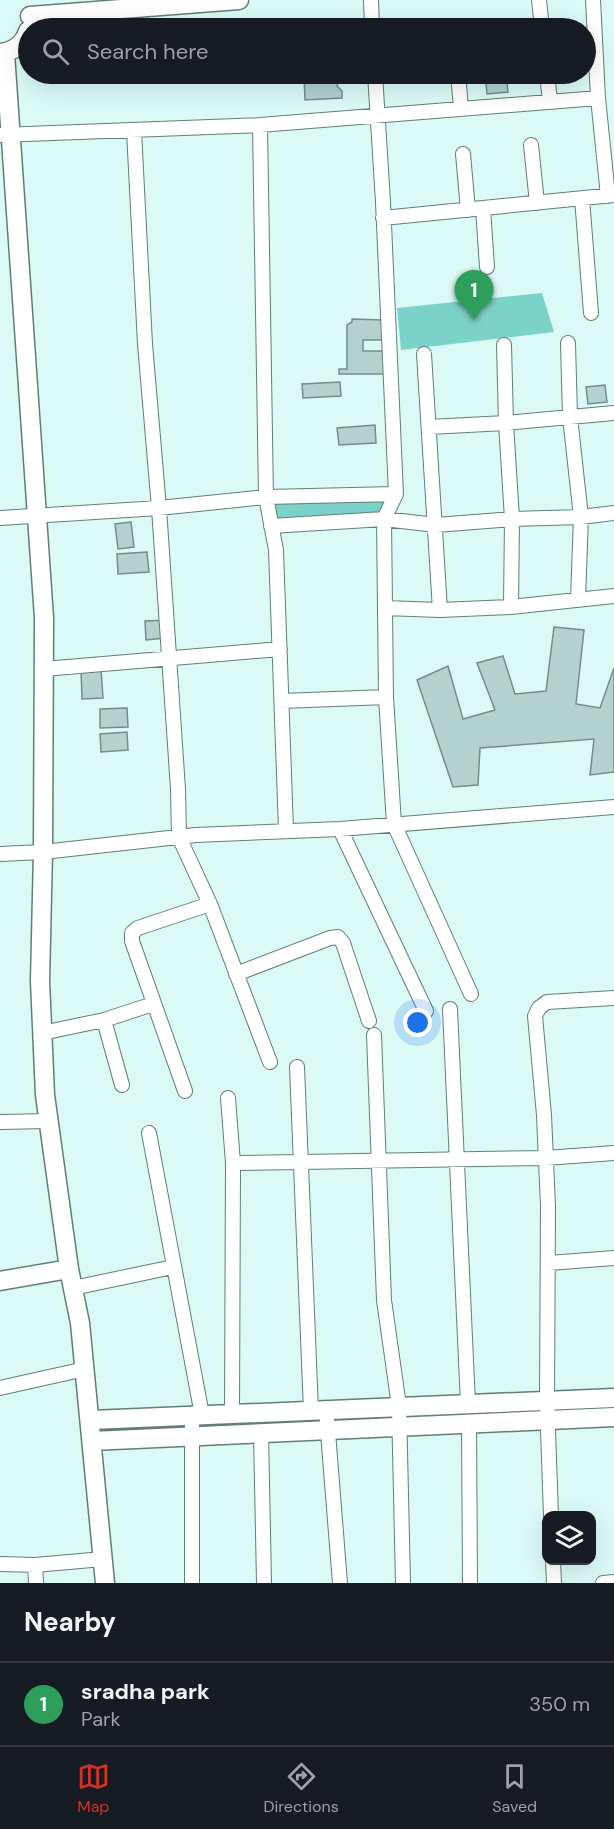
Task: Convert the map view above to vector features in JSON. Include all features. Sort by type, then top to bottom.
[{"type":"street","points":[[37,18],[193,2],[239,0]]},
{"type":"street","points":[[371,0],[372,18]]},
{"type":"street","points":[[539,0],[541,18]]},
{"type":"street","points":[[593,0],[594,18]]},
{"type":"street","points":[[18,47],[2,53],[6,135],[44,618],[40,981],[45,1095],[69,1269],[80,1323],[105,1583]]},
{"type":"street","points":[[383,218],[611,196],[598,98],[596,59]]},
{"type":"street","points":[[376,84],[396,494],[384,519],[386,697],[394,825],[471,994]]},
{"type":"street","points":[[459,84],[461,108]]},
{"type":"street","points":[[548,84],[550,101]]},
{"type":"street","points":[[6,135],[260,124],[598,98]]},
{"type":"street","points":[[260,124],[266,497],[276,550],[286,830]]},
{"type":"street","points":[[134,131],[145,344],[170,658],[179,837],[210,904],[270,1062]]},
{"type":"street","points":[[531,145],[537,203]]},
{"type":"street","points":[[463,154],[468,210]]},
{"type":"street","points":[[582,198],[591,313]]},
{"type":"street","points":[[483,208],[487,267]]},
{"type":"street","points":[[568,343],[570,417],[581,517],[579,599]]},
{"type":"street","points":[[504,345],[512,519],[511,607]]},
{"type":"street","points":[[424,354],[440,610]]},
{"type":"street","points":[[429,427],[506,423],[614,413]]},
{"type":"street","points":[[0,518],[159,508],[266,497],[396,494]]},
{"type":"street","points":[[271,526],[384,519],[436,525],[614,513]]},
{"type":"street","points":[[385,608],[440,610],[511,607],[614,596]]},
{"type":"street","points":[[44,669],[280,650]]},
{"type":"street","points":[[282,701],[386,697]]},
{"type":"street","points":[[0,854],[43,852],[179,837],[340,829],[614,807]]},
{"type":"street","points":[[340,829],[426,1011]]},
{"type":"street","points":[[185,1091],[153,1004],[132,941],[132,933],[138,928],[210,904]]},
{"type":"street","points":[[236,974],[338,937],[343,943],[369,1021]]},
{"type":"street","points":[[551,1511],[547,1401],[549,1263],[546,1158],[535,1016],[547,1002],[614,998]]},
{"type":"street","points":[[42,1033],[104,1020],[153,1004]]},
{"type":"street","points":[[450,1009],[455,1159],[468,1404]]},
{"type":"street","points":[[104,1020],[122,1085]]},
{"type":"street","points":[[374,1035],[384,1300],[399,1406],[403,1583]]},
{"type":"street","points":[[297,1067],[300,1161],[319,1410],[328,1429],[340,1583]]},
{"type":"street","points":[[228,1098],[232,1163],[232,1414]]},
{"type":"street","points":[[0,1122],[49,1121]]},
{"type":"street","points":[[149,1133],[197,1415],[192,1436],[192,1583]]},
{"type":"street","points":[[232,1163],[546,1158],[614,1153]]},
{"type":"street","points":[[549,1263],[614,1258]]},
{"type":"street","points":[[73,1288],[173,1267]]},
{"type":"street","points":[[0,1281],[69,1269]]},
{"type":"street","points":[[0,1388],[85,1369]]},
{"type":"street","points":[[91,1420],[614,1398]]},
{"type":"street","points":[[92,1441],[614,1418]]},
{"type":"street","points":[[469,1423],[470,1583]]},
{"type":"street","points":[[261,1432],[264,1583]]},
{"type":"street","points":[[0,1564],[35,1565],[103,1559]]},
{"type":"street","points":[[35,1565],[36,1583]]},
{"type":"street","points":[[553,1565],[554,1583]]},
{"type":"street","points":[[603,1583],[614,1582]]},
{"type":"shaded area","points":[[542,293],[554,332],[401,350],[397,308]]},
{"type":"shaded area","points":[[388,494],[384,519],[271,526],[275,497]]},
{"type":"building","points":[[304,84],[338,84],[342,91],[342,98],[305,100]]},
{"type":"building","points":[[486,84],[507,84],[508,92],[487,94]]},
{"type":"building","points":[[352,319],[384,320],[384,340],[363,340],[363,351],[386,351],[386,374],[339,374],[339,369],[347,369],[347,325],[352,322]]},
{"type":"building","points":[[340,382],[341,396],[303,398],[302,384]]},
{"type":"building","points":[[605,385],[607,402],[588,404],[586,387]]},
{"type":"building","points":[[375,425],[376,443],[339,445],[337,428]]},
{"type":"building","points":[[131,522],[134,547],[118,549],[115,524]]},
{"type":"building","points":[[147,552],[149,572],[118,574],[117,554]]},
{"type":"building","points":[[166,620],[166,638],[146,640],[145,621]]},
{"type":"building","points":[[554,627],[584,630],[576,704],[600,708],[614,668],[614,772],[590,775],[594,739],[480,748],[478,785],[453,787],[417,680],[448,666],[463,719],[495,710],[477,663],[503,656],[515,694],[546,691]]},
{"type":"building","points":[[101,669],[103,698],[82,699],[81,670]]},
{"type":"building","points":[[127,708],[128,727],[100,728],[100,709]]},
{"type":"building","points":[[127,732],[128,750],[101,752],[100,734]]},
{"type":"place","name":"sradha park","points":[[474,320]]}]
